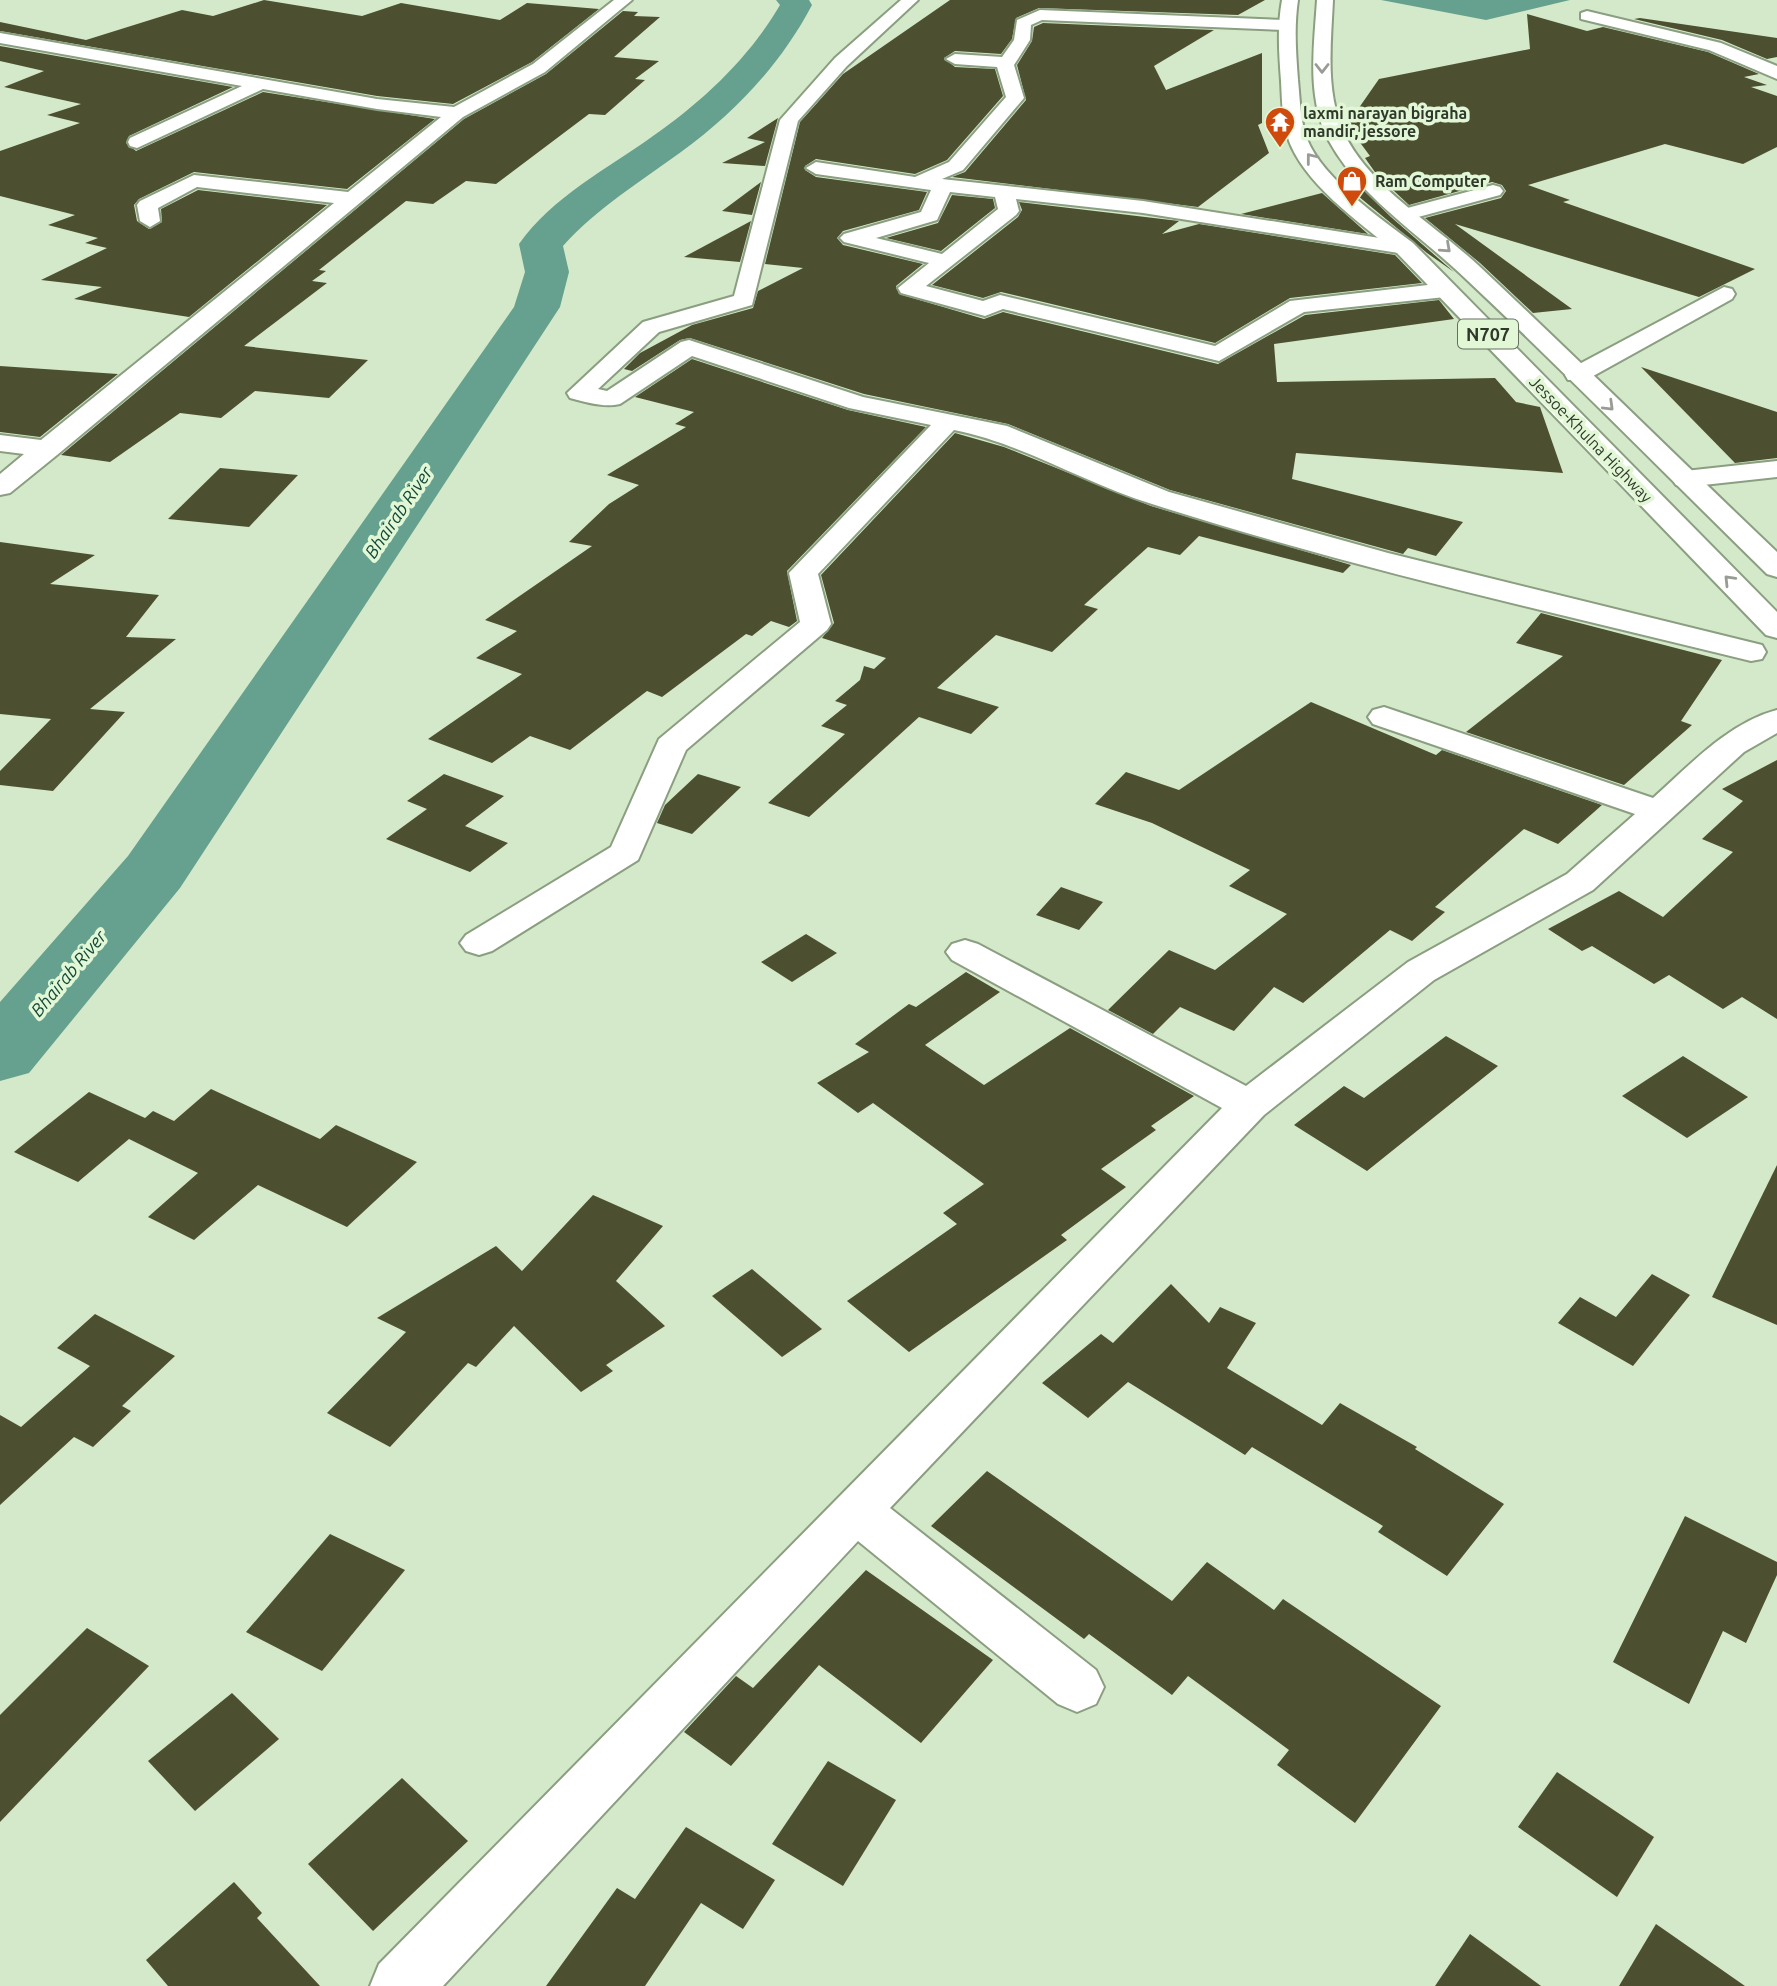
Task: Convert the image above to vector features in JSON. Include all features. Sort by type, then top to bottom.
[{"type":"main road","points":[[0,488],[457,113],[539,68],[624,0]]},
{"type":"main road","points":[[910,0],[841,62],[789,120],[744,300],[651,327],[579,393],[611,399],[689,347],[858,403],[998,431],[1159,498],[1391,562],[1751,652]]},
{"type":"main road","name":"Jessoe-Khulna Highway","points":[[1290,0],[1285,25],[1292,110],[1298,140],[1309,157],[1355,208],[1405,248],[1777,629]]},
{"type":"main road","name":"Jessoe-Khulna Highway","points":[[1325,0],[1321,74],[1327,110],[1337,138],[1350,159],[1777,568]]},
{"type":"main road","points":[[1006,63],[1022,40],[1023,23],[1040,15],[1285,25]]},
{"type":"main road","points":[[1587,16],[1727,51],[1768,66],[1777,74]]},
{"type":"main road","points":[[0,38],[377,104],[457,113]]},
{"type":"main road","points":[[955,59],[1006,63]]},
{"type":"main road","points":[[917,183],[956,166],[1016,98],[1006,63]]},
{"type":"main road","points":[[136,142],[260,83]]},
{"type":"main road","points":[[150,221],[147,205],[194,181],[214,167]]},
{"type":"main road","points":[[816,168],[917,183],[1143,207],[1405,248]]},
{"type":"main road","points":[[194,181],[352,199]]},
{"type":"main road","points":[[941,190],[930,216],[850,238],[946,261]]},
{"type":"main road","points":[[1003,191],[1009,211],[909,288],[985,309],[1000,302],[1219,354],[1298,306],[1445,290]]},
{"type":"main road","points":[[1408,214],[1493,191]]},
{"type":"main road","points":[[1577,375],[1724,293]]},
{"type":"main road","points":[[479,943],[626,853],[671,746],[816,624],[803,573],[943,426]]},
{"type":"main road","points":[[0,443],[48,449]]},
{"type":"main road","points":[[1685,479],[1777,469]]},
{"type":"main road","points":[[1384,717],[1659,811]]},
{"type":"main road","points":[[401,1986],[856,1510],[1249,1105],[1420,971],[1580,883],[1732,745],[1777,720]]},
{"type":"main road","points":[[965,953],[1249,1105]]},
{"type":"main road","points":[[856,1510],[1077,1687]]},
{"type":"water","points":[[1381,0],[1570,0],[1486,20]]},
{"type":"building","points":[[264,0],[362,16],[401,3],[500,20],[527,3],[599,9],[532,62],[453,104],[377,96],[0,31],[0,22],[86,40],[182,10],[213,16]]},
{"type":"building","points":[[950,0],[1265,0],[1238,15],[1039,8],[1016,18],[1012,39],[1001,54],[955,51],[944,58],[955,67],[995,69],[1003,96],[947,160],[915,174],[816,159],[805,166],[805,170],[816,177],[927,192],[919,210],[843,231],[837,238],[843,245],[923,264],[896,286],[899,294],[984,319],[1003,312],[1218,364],[1305,315],[1439,300],[1454,319],[1274,344],[1277,382],[1495,378],[1516,402],[1540,407],[1563,473],[1296,453],[1292,479],[1463,522],[1436,556],[1408,548],[1403,554],[1170,490],[1008,424],[864,394],[690,338],[680,340],[632,371],[624,369],[640,353],[692,325],[753,308],[758,291],[803,268],[765,264],[800,122],[843,74]]},
{"type":"building","points":[[623,11],[638,12],[634,16],[660,17],[614,57],[659,61],[635,79],[645,80],[605,115],[589,114],[496,184],[466,181],[433,204],[406,201],[319,270],[326,271],[312,281],[327,283],[244,346],[368,360],[329,398],[255,391],[221,418],[180,413],[110,462],[61,455],[464,119],[546,74]]},
{"type":"building","points":[[1527,14],[1587,31],[1603,27],[1708,52],[1759,74],[1744,77],[1767,85],[1751,87],[1777,96],[1777,147],[1743,164],[1665,144],[1528,185],[1570,200],[1563,202],[1755,269],[1699,297],[1455,224],[1572,309],[1533,313],[1480,263],[1425,218],[1501,198],[1506,191],[1502,185],[1492,182],[1409,205],[1377,175],[1365,158],[1370,156],[1347,125],[1379,79],[1530,49]]},
{"type":"building","points":[[1634,19],[1777,38],[1777,57],[1767,59],[1722,40]]},
{"type":"building","points":[[1043,23],[1214,30],[1154,66],[1166,90],[1262,53],[1262,123],[1258,125],[1269,153],[1198,207],[952,177],[965,172],[1026,100],[1017,65],[1032,41],[1034,27]]},
{"type":"building","points":[[0,46],[233,87],[129,136],[126,143],[136,151],[263,92],[435,119],[347,189],[194,172],[139,199],[134,205],[137,221],[149,229],[162,222],[161,209],[198,190],[327,205],[189,317],[74,299],[102,287],[41,280],[107,248],[85,243],[98,238],[48,225],[75,215],[0,196],[0,151],[80,123],[47,115],[81,104],[4,87],[44,71],[0,61]]},
{"type":"building","points":[[778,118],[765,166],[722,163],[765,142],[747,138]]},
{"type":"building","points":[[761,182],[752,215],[722,211]]},
{"type":"building","points":[[1357,184],[1391,217],[1454,272],[1346,186]]},
{"type":"building","points":[[1322,193],[1368,234],[1241,214]]},
{"type":"building","points":[[952,195],[993,199],[995,208],[941,251],[886,238],[938,223]]},
{"type":"building","points":[[1019,202],[1179,221],[1162,234],[1199,224],[1395,255],[1422,283],[1290,298],[1215,343],[1001,292],[983,298],[932,285],[1018,217],[1022,210]]},
{"type":"building","points":[[751,221],[740,262],[684,257]]},
{"type":"building","points":[[692,359],[848,410],[926,427],[787,571],[797,621],[789,627],[771,621],[752,636],[746,634],[662,697],[647,691],[570,750],[530,736],[492,763],[428,739],[522,674],[476,658],[517,631],[485,620],[592,546],[569,542],[609,504],[639,485],[607,475],[686,427],[675,424],[694,412],[635,397]]},
{"type":"building","points":[[0,366],[118,374],[40,437],[0,432]]},
{"type":"building","points":[[1641,367],[1777,412],[1777,458],[1735,463]]},
{"type":"building","points":[[955,433],[1004,447],[1151,506],[1351,565],[1343,573],[1199,536],[1180,555],[1148,547],[1084,605],[1098,609],[1052,652],[996,635],[937,688],[999,707],[971,734],[919,717],[809,817],[768,803],[845,734],[821,726],[847,705],[835,701],[860,680],[864,666],[874,669],[886,658],[822,638],[834,623],[821,575]]},
{"type":"building","points":[[220,468],[298,475],[249,527],[168,519]]},
{"type":"building","points":[[0,542],[95,555],[50,584],[159,595],[126,637],[176,639],[90,709],[125,712],[53,791],[0,785],[0,771],[51,719],[0,714]]},
{"type":"building","points":[[1541,613],[1722,660],[1681,721],[1692,725],[1624,785],[1466,732],[1563,656],[1516,643]]},
{"type":"building","points":[[1311,702],[1436,755],[1442,750],[1602,805],[1558,844],[1524,829],[1435,907],[1445,912],[1412,941],[1390,930],[1303,1003],[1274,987],[1234,1031],[1180,1007],[1153,1034],[1108,1010],[1169,950],[1215,970],[1287,914],[1229,886],[1250,870],[1152,823],[1095,804],[1126,772],[1179,790]]},
{"type":"building","points":[[1777,760],[1777,1019],[1742,997],[1723,1009],[1669,975],[1654,984],[1592,946],[1582,951],[1548,929],[1619,891],[1663,917],[1733,852],[1702,839],[1743,801],[1722,789]]},
{"type":"building","points":[[444,774],[504,796],[465,826],[508,843],[470,872],[386,839],[427,809],[407,801]]},
{"type":"building","points":[[698,774],[741,787],[692,834],[657,823],[665,805]]},
{"type":"building","points":[[1061,887],[1103,902],[1079,930],[1036,915]]},
{"type":"building","points":[[806,934],[837,953],[792,982],[761,962]]},
{"type":"building","points":[[966,972],[1000,992],[925,1045],[984,1085],[1070,1028],[1194,1096],[1151,1126],[1156,1130],[1101,1169],[1126,1187],[1061,1235],[1067,1240],[909,1352],[847,1301],[957,1224],[943,1213],[984,1184],[873,1103],[858,1113],[817,1083],[869,1052],[855,1044],[909,1004],[916,1007]]},
{"type":"building","points":[[1446,1036],[1498,1066],[1367,1171],[1294,1125],[1344,1086],[1364,1098]]},
{"type":"building","points":[[1683,1056],[1748,1097],[1687,1138],[1622,1096]]},
{"type":"building","points":[[211,1089],[320,1139],[336,1125],[417,1162],[347,1227],[258,1185],[194,1240],[148,1217],[198,1173],[129,1139],[78,1182],[14,1152],[89,1092],[145,1118],[153,1111],[174,1121]]},
{"type":"building","points":[[1777,1165],[1777,1325],[1712,1297]]},
{"type":"building","points":[[593,1195],[663,1226],[616,1281],[665,1326],[606,1365],[613,1371],[581,1392],[514,1326],[476,1367],[468,1363],[390,1447],[327,1413],[406,1332],[377,1318],[496,1246],[522,1271]]},
{"type":"building","points":[[752,1269],[822,1329],[782,1357],[712,1296]]},
{"type":"building","points":[[1652,1274],[1690,1295],[1633,1366],[1558,1323],[1580,1297],[1616,1317]]},
{"type":"building","points":[[1171,1284],[1209,1323],[1220,1307],[1256,1323],[1227,1368],[1322,1425],[1340,1403],[1417,1447],[1415,1449],[1504,1504],[1447,1576],[1378,1532],[1383,1526],[1252,1447],[1245,1455],[1128,1382],[1088,1418],[1042,1383],[1101,1334],[1113,1343]]},
{"type":"building","points":[[95,1314],[175,1356],[122,1406],[131,1411],[93,1447],[74,1437],[0,1505],[0,1415],[21,1427],[90,1366],[57,1348]]},
{"type":"building","points":[[987,1471],[1172,1601],[1207,1562],[1274,1610],[1283,1599],[1441,1706],[1355,1823],[1277,1765],[1289,1750],[1188,1676],[1172,1695],[1089,1634],[1084,1639],[931,1526]]},
{"type":"building","points":[[1685,1516],[1777,1562],[1777,1575],[1746,1643],[1723,1631],[1689,1704],[1613,1662]]},
{"type":"building","points":[[330,1534],[405,1570],[322,1671],[246,1632]]},
{"type":"building","points":[[866,1570],[993,1660],[921,1743],[819,1665],[731,1766],[684,1732],[736,1676],[753,1688]]},
{"type":"building","points":[[87,1628],[149,1666],[0,1822],[0,1715]]},
{"type":"building","points":[[232,1693],[279,1739],[195,1811],[148,1761]]},
{"type":"building","points":[[828,1761],[896,1800],[843,1886],[772,1844]]},
{"type":"building","points":[[1557,1772],[1654,1837],[1617,1897],[1518,1827]]},
{"type":"building","points":[[402,1778],[468,1841],[373,1931],[308,1864]]},
{"type":"building","points":[[686,1827],[775,1880],[743,1929],[701,1903],[645,1986],[546,1986],[617,1888],[635,1899]]},
{"type":"building","points":[[234,1882],[262,1913],[257,1918],[320,1986],[168,1986],[146,1960]]},
{"type":"building","points":[[1656,1924],[1745,1986],[1619,1986]]},
{"type":"building","points":[[1470,1934],[1541,1986],[1435,1986]]},
{"type":"waterway","name":"Bhairab River","points":[[0,1054],[154,872],[537,307],[547,272],[541,244],[585,202],[666,145],[721,100],[756,64],[785,25],[796,5],[792,0]]},
{"type":"place","name":"laxmi narayan bigraha mandir, jessore","points":[[1280,149]]},
{"type":"place","name":"Ram Computer","points":[[1352,208]]}]
